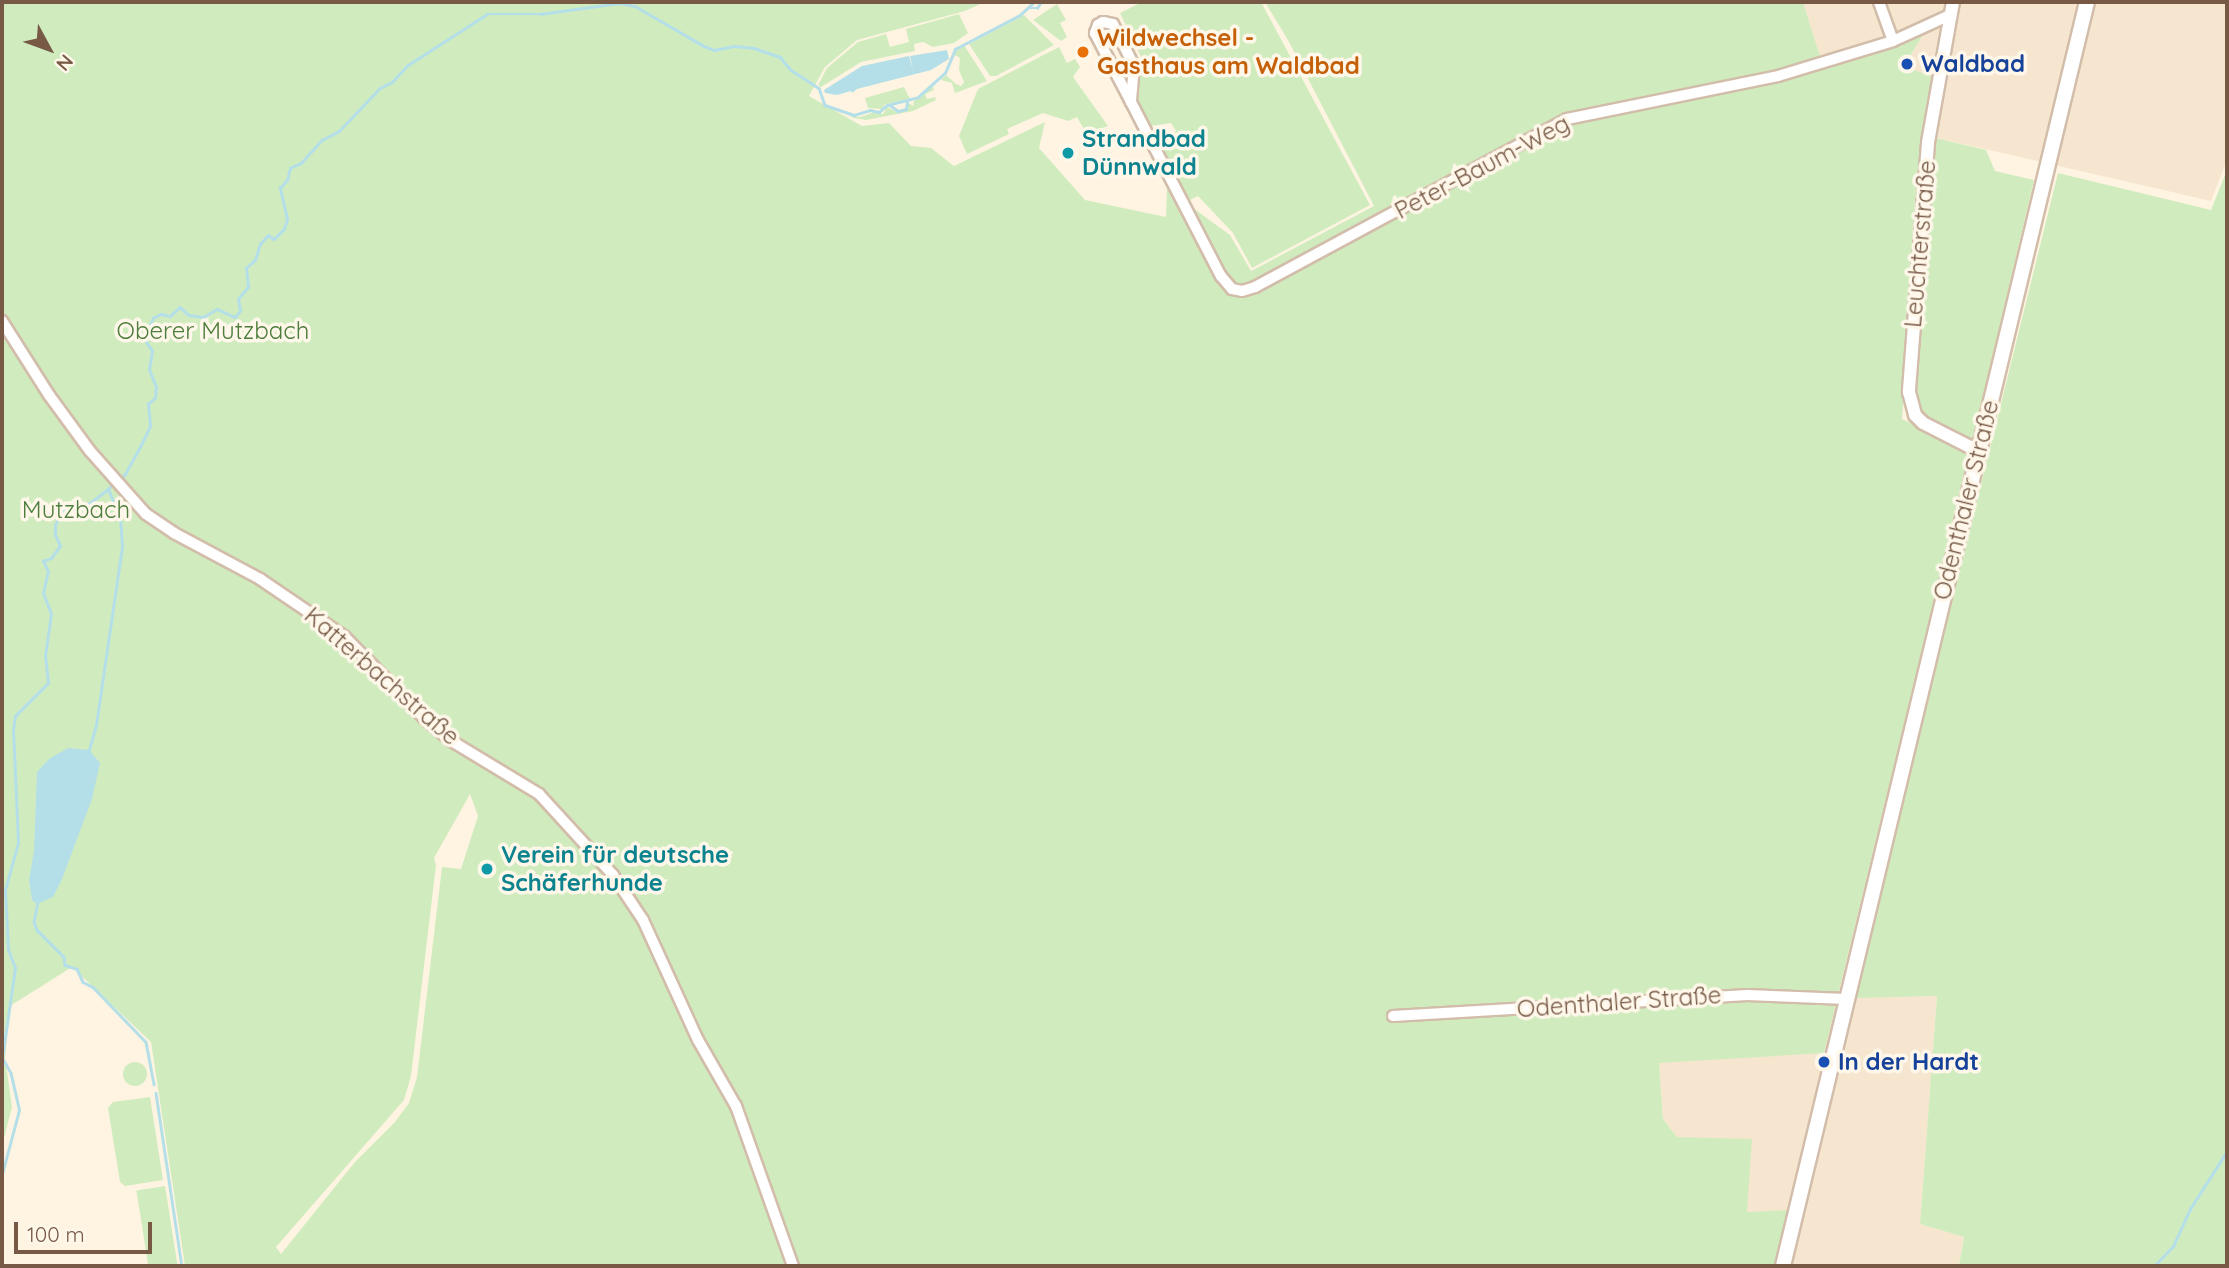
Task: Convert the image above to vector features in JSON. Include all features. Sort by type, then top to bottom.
[{"type":"main road","name":"Odenthaler Straße","points":[[1783,1266],[2087,2]]},
{"type":"street","points":[[1880,2],[1893,41]]},
{"type":"street","name":"Leuchterstraße","points":[[1953,2],[1928,142],[1909,392],[1915,415],[1923,423],[1978,451]]},
{"type":"street","name":"Peter-Baum-Weg","points":[[1131,102],[1134,66],[1113,24],[1104,22],[1098,25],[1095,33],[1221,276],[1233,289],[1242,291],[1291,268],[1567,119],[1779,76],[1893,41],[1950,15]]},
{"type":"street","name":"Katterbachstraße","points":[[2,321],[49,396],[105,470],[146,514],[174,533],[260,579],[344,636],[425,719],[450,740],[540,794],[613,876],[643,920],[698,1040],[736,1107],[793,1266]]},
{"type":"street","name":"Odenthaler Straße","points":[[1393,1016],[1747,995],[1846,999]]},
{"type":"shaded area","points":[[1803,2],[2227,2],[2227,160],[2211,201],[1924,135],[1904,67],[1922,36],[1823,67]]},
{"type":"shaded area","points":[[1937,996],[1920,1224],[1964,1237],[1959,1266],[1776,1266],[1789,1211],[1747,1213],[1677,1137],[1663,1119],[1659,1063],[1698,1060],[1837,997]]},
{"type":"green space","name":"Oberer Mutzbach","points":[[2,2],[985,2],[965,11],[857,40],[825,67],[809,96],[862,126],[889,123],[911,146],[931,148],[954,166],[1045,122],[1039,148],[1085,200],[1166,217],[1167,189],[1230,235],[1251,271],[1374,206],[1289,42],[1265,2],[1803,2],[1823,66],[1923,35],[1904,66],[1932,77],[1924,135],[1902,419],[1970,452],[1824,1053],[1659,1063],[1663,1119],[1677,1137],[1752,1139],[1747,1212],[1789,1210],[1776,1266],[185,1266],[151,1042],[72,967],[10,1006],[5,1058],[12,1107],[2,1146]],"holes":[[[470,794],[478,816],[461,869],[442,867],[417,1077],[409,1103],[395,1122],[355,1162],[281,1254],[276,1247],[404,1100],[411,1076],[436,865],[434,858]]]},
{"type":"green space","points":[[1142,2],[1261,2],[1370,205],[1252,268],[1233,233],[1198,196],[1188,201],[1162,149],[1162,144],[1176,131],[1171,123],[1150,126],[1137,100],[1138,67],[1144,63],[1120,13]]},
{"type":"green space","points":[[1057,4],[1066,20],[1060,23],[1067,37],[1061,41],[1033,20]]},
{"type":"green space","points":[[959,14],[968,33],[954,43],[933,47],[923,42],[914,44],[915,51],[861,62],[821,87],[818,85],[827,68],[858,42],[886,34],[890,47],[909,42],[906,29]]},
{"type":"green space","points":[[1024,15],[1054,45],[996,76],[990,76],[969,44]]},
{"type":"green space","points":[[964,45],[987,81],[955,93],[952,83],[941,80],[946,75],[961,86],[964,82],[959,70],[960,58],[953,54]]},
{"type":"green space","points":[[1059,47],[1067,63],[1075,59],[1080,67],[1073,77],[1108,126],[1086,133],[1077,117],[1068,121],[1043,113],[1007,129],[1009,134],[967,154],[959,136],[978,89]]},
{"type":"green space","points":[[933,86],[934,90],[925,94],[927,99],[935,97],[936,100],[913,111],[866,120],[849,117],[861,117],[874,112],[883,114],[887,107],[897,112],[908,110],[908,103],[914,106],[913,102]]},
{"type":"green space","points":[[904,87],[910,99],[885,104],[882,109],[868,108],[865,98]]},
{"type":"green space","points":[[1932,137],[1986,150],[1995,171],[2034,180],[1972,443],[1929,421],[1915,398]]},
{"type":"green space","points":[[2227,170],[2227,1266],[1959,1266],[1964,1237],[1920,1224],[1937,996],[1854,998],[2058,173],[2211,210]]},
{"type":"green space","points":[[135,1062],[143,1066],[147,1074],[143,1082],[135,1086],[127,1082],[123,1074],[127,1066]]},
{"type":"green space","points":[[150,1097],[163,1180],[125,1186],[120,1182],[108,1108],[113,1102]]},
{"type":"green space","points":[[165,1186],[178,1266],[148,1266],[136,1191]]},
{"type":"water","points":[[947,50],[949,59],[931,70],[857,89],[852,93],[825,93],[824,90],[862,66],[909,56],[913,70],[910,56]]},
{"type":"water","points":[[68,748],[89,750],[100,763],[92,799],[62,879],[53,897],[37,904],[32,900],[29,880],[34,851],[37,772],[49,759]]},
{"type":"waterway","name":"Mutzbach","points":[[2,1059],[15,968],[8,950],[5,890],[18,843],[13,730],[15,716],[48,683],[45,656],[51,614],[43,593],[48,572],[43,561],[51,558],[60,546],[55,535],[55,525],[67,503],[87,505],[125,474],[150,426],[148,404],[155,398],[156,387],[149,370],[152,351],[144,339],[153,318],[161,314],[170,316],[180,307],[189,315],[203,317],[217,309],[235,317],[240,311],[238,299],[248,287],[246,268],[255,260],[260,244],[268,235],[274,239],[284,229],[287,219],[280,188],[287,180],[290,168],[301,163],[322,140],[339,131],[380,88],[392,82],[408,65],[487,14],[540,14],[619,3],[635,6],[714,50],[735,46],[754,48],[780,57],[791,70],[819,88],[825,105],[854,115],[870,110],[879,112],[887,105],[918,97],[945,73],[955,49],[1020,15],[1034,2]]},
{"type":"waterway","name":"Mutzbach","points":[[1028,8],[1037,8],[1041,2]]},
{"type":"waterway","name":"Mutzbach","points":[[890,105],[898,111],[906,109],[907,103]]},
{"type":"waterway","points":[[88,753],[96,725],[122,546],[120,519],[108,489]]},
{"type":"waterway","points":[[38,902],[34,922],[37,930],[64,957],[65,965],[77,969],[83,982],[93,987],[146,1042],[154,1084]]},
{"type":"waterway","points":[[2,1058],[11,1074],[19,1110],[2,1174]]},
{"type":"waterway","points":[[156,1093],[182,1266]]},
{"type":"waterway","points":[[2154,1266],[2173,1246],[2190,1209],[2227,1151]]},
{"type":"place","name":"Wildwechsel - Gasthaus am Waldbad","points":[[1083,52]]},
{"type":"place","name":"Waldbad","points":[[1907,64]]},
{"type":"place","name":"Strandbad Dünnwald","points":[[1068,153]]},
{"type":"place","name":"Verein für deutsche Schäferhunde","points":[[487,869]]},
{"type":"place","name":"In der Hardt","points":[[1824,1062]]}]
